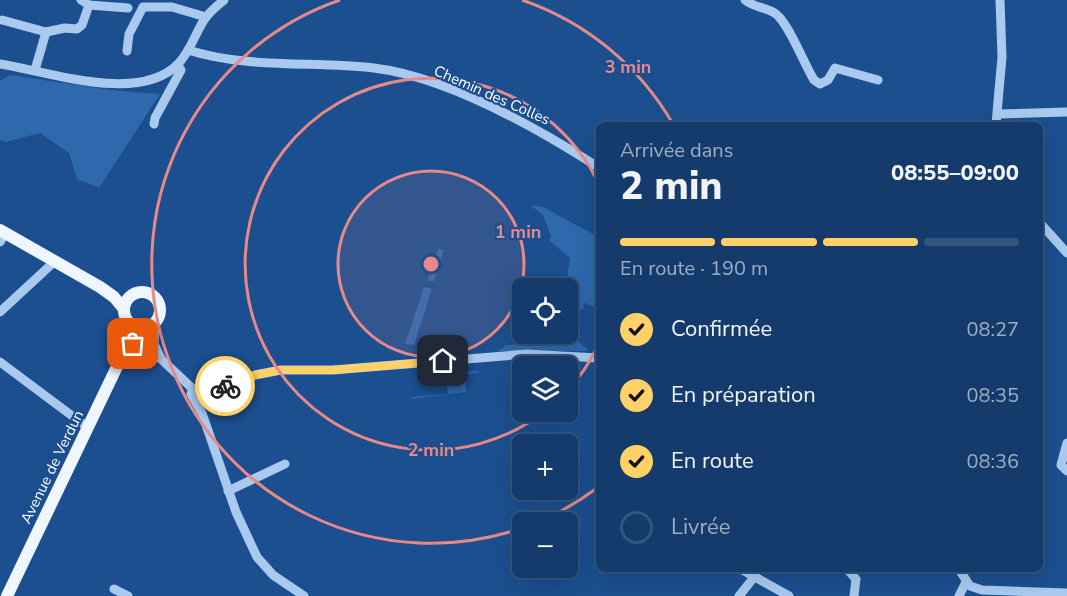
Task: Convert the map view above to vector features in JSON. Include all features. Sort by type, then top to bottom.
[{"type":"main road","points":[[2,235],[99,287],[114,297],[126,315],[146,327],[160,310],[155,297],[146,292],[132,295],[99,287]]},
{"type":"main road","points":[[126,315],[132,295]]},
{"type":"main road","name":"Avenue de Verdun","points":[[126,315],[126,348]]},
{"type":"main road","name":"Avenue de Verdun","points":[[7,596],[126,348],[146,327]]},
{"type":"street","points":[[0,64],[110,84],[131,85],[159,79],[178,65],[206,17],[224,0]]},
{"type":"street","points":[[745,0],[752,6],[776,14],[792,38],[814,80],[820,84],[828,80],[835,68],[878,80]]},
{"type":"street","points":[[996,122],[1002,57],[1000,0]]},
{"type":"street","points":[[2,20],[46,32],[65,28],[78,29],[82,25],[85,3],[128,9]]},
{"type":"street","points":[[127,51],[129,34],[143,7],[172,7],[206,17]]},
{"type":"street","points":[[35,70],[46,32]]},
{"type":"street","name":"Chemin des Colles","points":[[188,50],[249,62],[321,64],[394,72],[440,86],[489,107],[545,135],[596,166]]},
{"type":"street","points":[[154,124],[154,118],[181,70],[178,65]]},
{"type":"street","points":[[998,114],[1067,112]]},
{"type":"street","points":[[1043,226],[1066,252]]},
{"type":"street","points":[[0,312],[54,262]]},
{"type":"street","points":[[146,327],[161,359]]},
{"type":"street","points":[[146,327],[154,344]]},
{"type":"street","points":[[126,348],[141,346],[161,359],[193,389],[203,392],[255,375],[281,370],[349,369],[527,354],[596,358]]},
{"type":"street","points":[[0,362],[87,427]]},
{"type":"street","points":[[193,389],[191,394],[202,413],[228,491],[251,546],[265,567],[304,596]]},
{"type":"street","points":[[202,413],[203,392]]},
{"type":"street","points":[[1067,443],[1061,465],[1067,471]]},
{"type":"street","points":[[228,491],[285,464]]},
{"type":"street","points":[[747,572],[789,596]]},
{"type":"street","points":[[850,572],[856,579],[854,596]]},
{"type":"street","points":[[962,573],[975,589],[991,592],[1067,593]]},
{"type":"street","points":[[959,596],[962,573]]},
{"type":"street","points":[[739,596],[755,576]]},
{"type":"street","points":[[114,588],[128,596]]},
{"type":"shaded area","points":[[10,75],[111,90],[160,94],[99,188],[77,179],[69,153],[40,133],[6,142],[0,140],[0,81]]},
{"type":"shaded area","points":[[530,205],[543,207],[596,236],[596,307],[584,303],[583,309],[578,310],[578,278],[567,278],[570,258],[549,240],[551,237],[543,215]]},
{"type":"shaded area","points":[[438,249],[444,250],[434,281],[427,281]]},
{"type":"shaded area","points":[[424,287],[432,289],[414,345],[405,344]]},
{"type":"shaded area","points":[[578,342],[588,349],[587,351],[497,351],[507,345],[578,344]]},
{"type":"shaded area","points":[[478,371],[479,373],[465,374],[466,392],[412,399],[411,397],[448,394],[446,377],[453,372]]},
{"type":"shaded area","points":[[578,377],[581,383],[578,393]]},
{"type":"way so far","points":[[133,344],[141,346],[161,359],[171,371],[197,391],[209,392],[225,386]]},
{"type":"route","points":[[225,386],[255,375],[281,370],[333,370],[443,361]]}]
